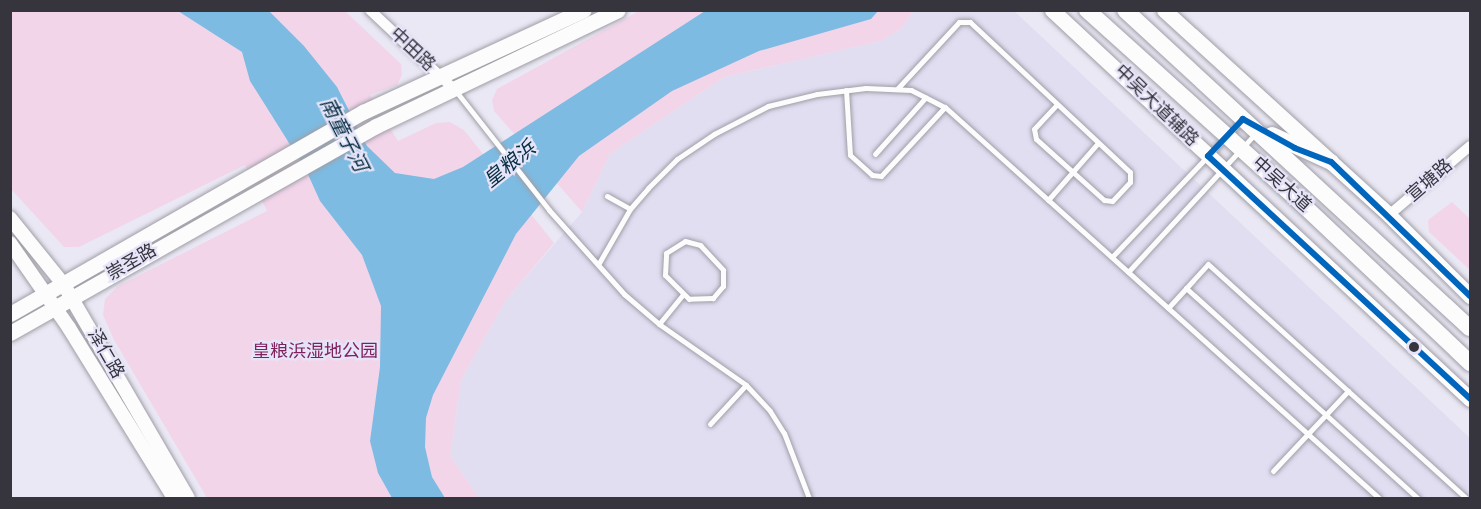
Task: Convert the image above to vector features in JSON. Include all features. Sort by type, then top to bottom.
[{"type":"main road","points":[[443,78],[584,10]]},
{"type":"main road","points":[[455,90],[618,10]]},
{"type":"main road","name":"中吴大道辅路","points":[[1052,10],[1470,399]]},
{"type":"main road","name":"中吴大道","points":[[1087,10],[1227,136],[1470,363]]},
{"type":"main road","name":"中吴大道","points":[[1125,10],[1470,328]]},
{"type":"main road","points":[[1164,10],[1389,215],[1470,296]]},
{"type":"main road","name":"崇圣路","points":[[68,292],[246,177],[363,112],[443,78]]},
{"type":"main road","name":"崇圣路","points":[[10,333],[50,302],[68,292],[376,126],[455,90]]},
{"type":"main road","points":[[1243,118],[1295,148],[1331,162]]},
{"type":"main road","name":"崇圣路","points":[[10,314],[50,302]]},
{"type":"street","name":"中田路","points":[[370,10],[455,90]]},
{"type":"street","name":"宣塘路","points":[[1389,215],[1470,147]]},
{"type":"street","name":"泽仁路","points":[[10,218],[68,292],[188,498]]},
{"type":"street","name":"泽仁路","points":[[10,243],[174,498]]},
{"type":"lane","points":[[897,89],[959,22],[970,22],[1038,84],[1056,105],[1097,144],[1130,172],[1130,182],[1112,201],[1104,201],[1036,139],[1034,129],[1056,105]]},
{"type":"lane","points":[[455,90],[549,210],[599,263],[624,294],[659,324],[746,385],[784,433],[809,498]]},
{"type":"lane","points":[[599,263],[630,209],[677,159],[714,134],[768,106],[846,90],[912,90],[945,107],[1379,498]]},
{"type":"lane","points":[[846,90],[850,155],[872,175],[881,176],[945,107]]},
{"type":"lane","points":[[875,154],[926,97]]},
{"type":"lane","points":[[1112,257],[1243,118]]},
{"type":"lane","points":[[1128,272],[1257,132]]},
{"type":"lane","points":[[1048,200],[1097,144]]},
{"type":"lane","points":[[607,196],[630,209]]},
{"type":"lane","points":[[693,242],[719,262],[723,286],[705,301],[683,294],[665,275],[664,260],[671,247],[693,242]]},
{"type":"lane","points":[[1168,308],[1208,264],[1466,498]]},
{"type":"lane","points":[[1186,288],[1418,498]]},
{"type":"lane","points":[[659,324],[683,294]]},
{"type":"lane","points":[[710,424],[746,385]]},
{"type":"lane","points":[[1273,471],[1348,391]]},
{"type":"shaded area","points":[[1013,10],[1470,438],[1470,498],[479,498],[450,456],[461,380],[506,300],[582,212],[610,154],[724,77],[881,41],[902,28],[913,11]]},
{"type":"green space","name":"皇粮浜湿地公园","points":[[10,11],[345,11],[401,64],[402,75],[397,85],[370,95],[398,141],[436,123],[450,122],[464,130],[554,243],[506,300],[461,380],[450,456],[479,498],[207,498],[114,340],[103,315],[105,299],[118,286],[267,211],[245,165],[79,247],[64,247],[11,189]]},
{"type":"green space","points":[[639,11],[913,11],[902,28],[881,41],[724,77],[610,154],[582,212],[494,111],[492,100],[497,89]]},
{"type":"green space","points":[[1452,202],[1470,219],[1470,270],[1429,232],[1428,220]]},
{"type":"water","points":[[178,11],[269,11],[304,46],[337,87],[367,146],[395,173],[434,179],[463,167],[705,11],[878,11],[871,19],[759,51],[672,91],[579,156],[516,234],[433,395],[426,418],[425,447],[432,477],[445,498],[392,498],[378,473],[370,441],[380,367],[381,306],[362,255],[320,201],[306,170],[250,81],[242,52]]},
{"type":"transit line","points":[[1470,296],[1331,162],[1295,148],[1243,119],[1208,156],[1470,399]]},
{"type":"water label","name":"南童子河","points":[[343,135]]},
{"type":"water label","name":"皇粮浜","points":[[510,165]]}]
